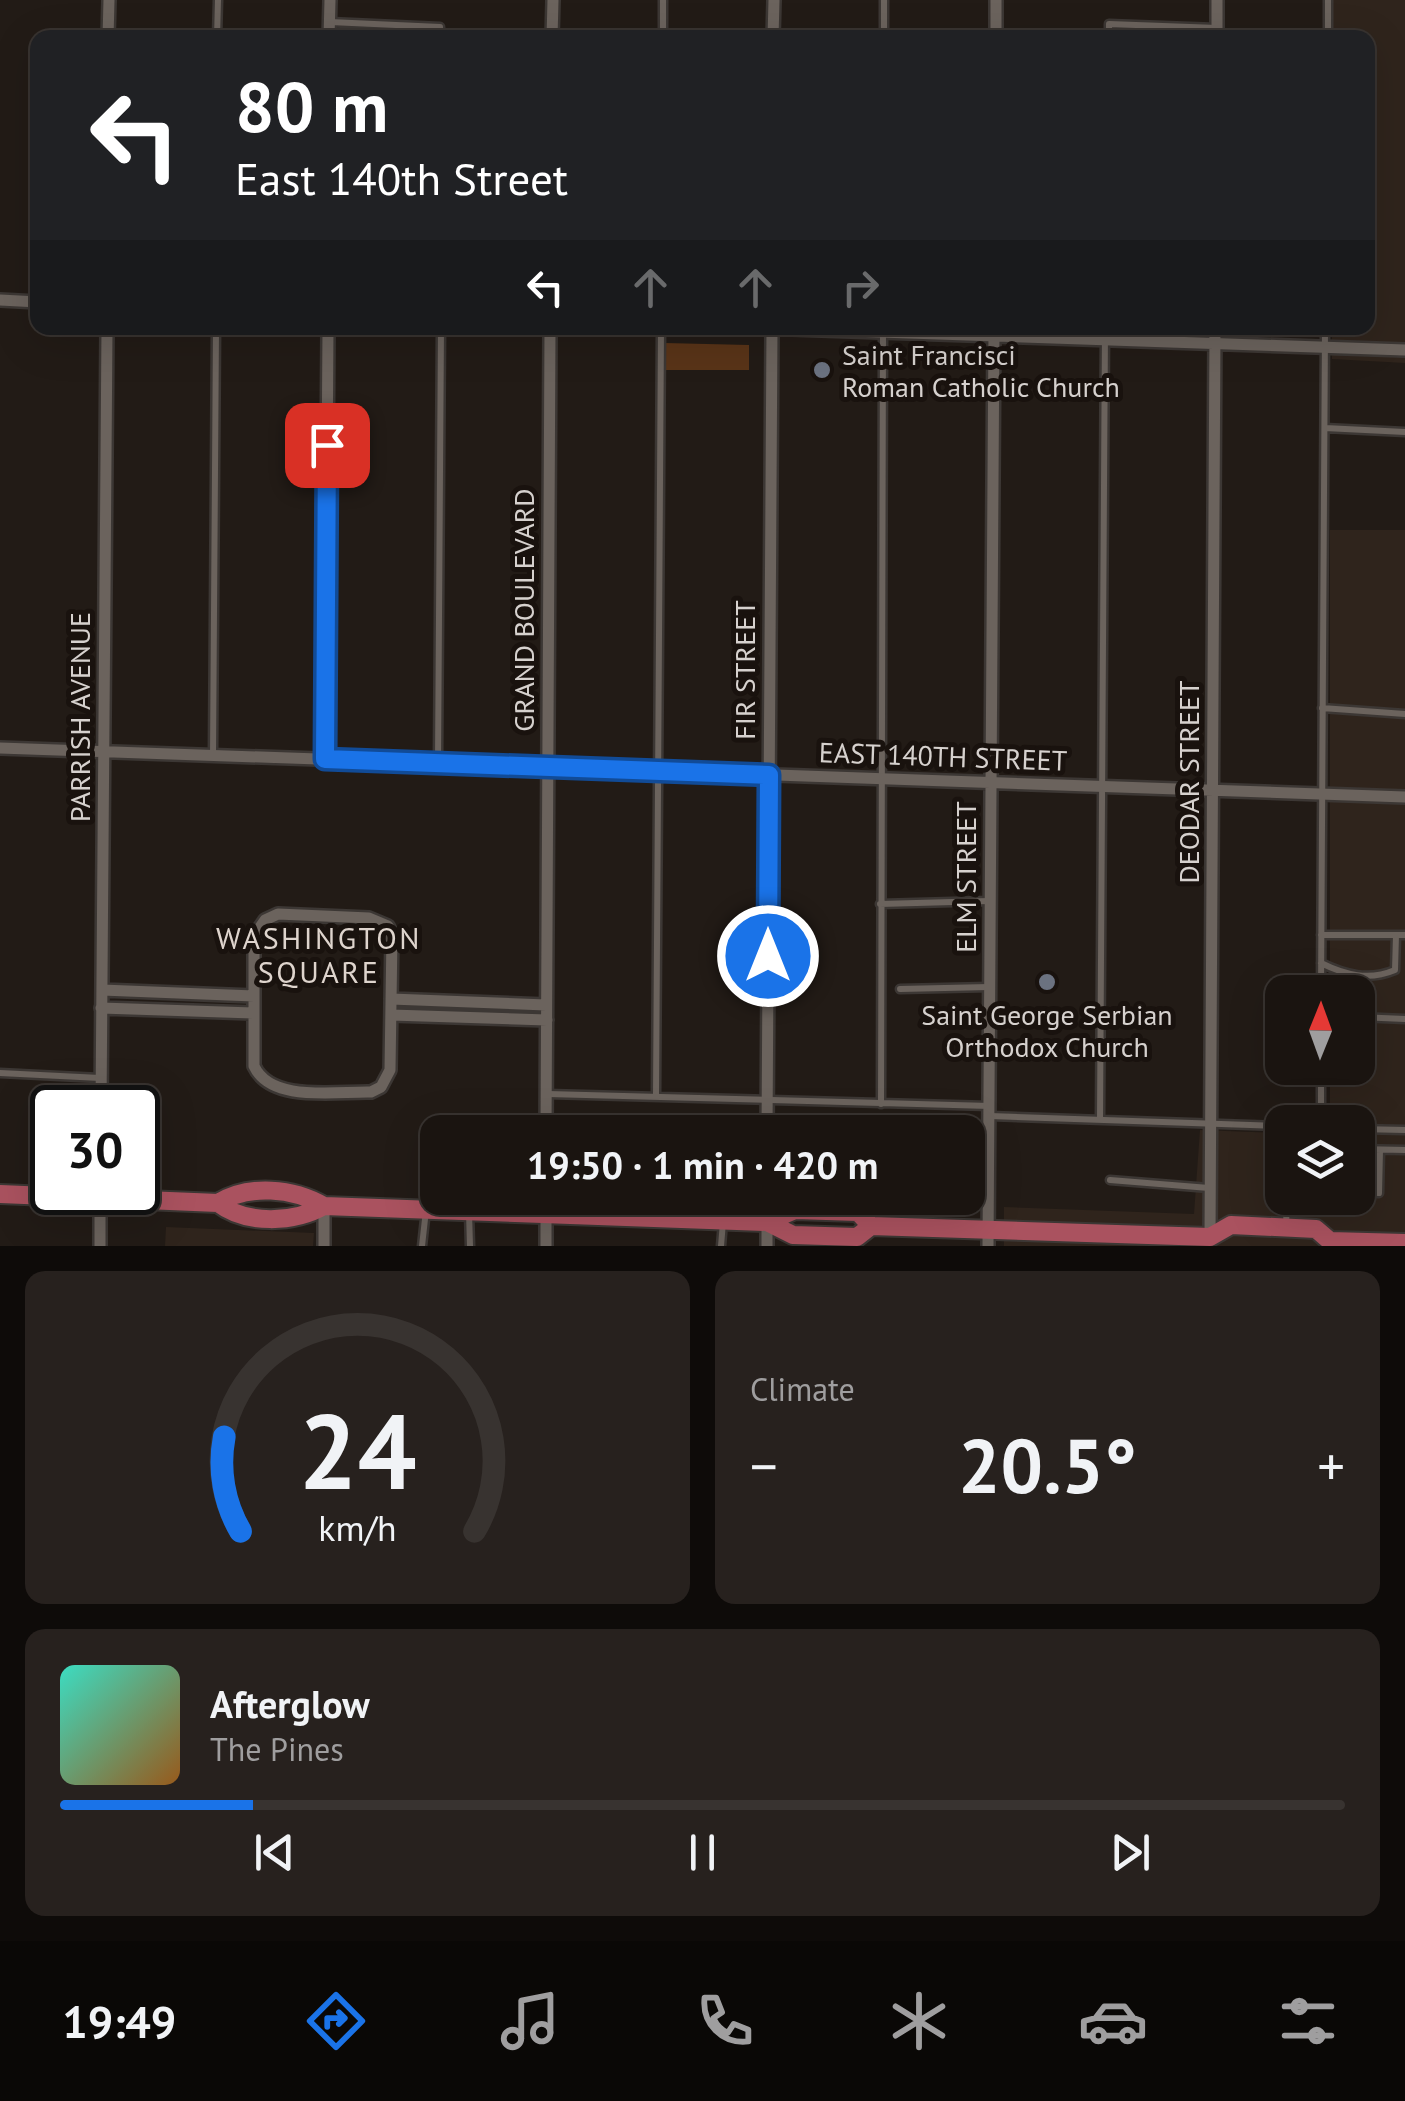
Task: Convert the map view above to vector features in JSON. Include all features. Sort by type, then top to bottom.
[{"type":"main road","points":[[0,1194],[30,1194]]},
{"type":"main road","points":[[160,1199],[218,1203],[234,1216],[302,1218],[324,1206],[420,1209]]},
{"type":"main road","points":[[665,1215],[767,1222],[793,1235],[857,1237],[871,1226],[988,1238],[1217,1241],[1230,1225],[1316,1229],[1327,1243],[1405,1243]]},
{"type":"street","points":[[108,30],[109,0]]},
{"type":"street","points":[[330,0],[330,30]]},
{"type":"street","points":[[552,30],[553,0]]},
{"type":"street","points":[[774,0],[774,30]]},
{"type":"street","points":[[996,0],[996,30]]},
{"type":"street","points":[[1217,30],[1218,0]]},
{"type":"street","points":[[0,300],[30,302]]},
{"type":"street","name":"PARRISH AVENUE","points":[[101,1085],[106,335]]},
{"type":"street","points":[[325,759],[328,335]]},
{"type":"street","name":"GRAND BOULEVARD","points":[[546,1115],[550,335]]},
{"type":"street","name":"FIR STREET","points":[[768,1115],[772,335]]},
{"type":"street","name":"ELM STREET","points":[[988,1238],[994,335]]},
{"type":"street","points":[[1115,335],[1215,344],[1405,350]]},
{"type":"street","name":"DEODAR STREET","points":[[1216,335],[1210,1188],[1217,1241]]},
{"type":"street","name":"EAST 140TH STREET","points":[[0,748],[1405,797]]},
{"type":"street","points":[[278,914],[369,918],[388,926],[392,935],[391,999],[390,1070],[381,1087],[371,1092],[281,1090],[267,1084],[254,1066],[254,936],[265,920],[278,914]]},
{"type":"street","points":[[102,990],[254,996]]},
{"type":"street","points":[[391,999],[546,1004]]},
{"type":"street","points":[[102,1008],[254,1012]]},
{"type":"street","points":[[390,1015],[546,1020]]},
{"type":"street","points":[[324,1206],[324,1246]]},
{"type":"street","points":[[100,1215],[100,1246]]},
{"type":"street","points":[[546,1215],[546,1246]]},
{"type":"street","points":[[767,1215],[767,1246]]},
{"type":"lane","points":[[217,30],[218,0]]},
{"type":"lane","points":[[663,30],[664,0]]},
{"type":"lane","points":[[884,0],[884,30]]},
{"type":"lane","points":[[1328,0],[1328,30]]},
{"type":"lane","points":[[330,22],[440,30]]},
{"type":"lane","points":[[1109,30],[1109,24],[1181,30]]},
{"type":"lane","points":[[213,755],[216,335]]},
{"type":"lane","points":[[438,763],[441,335]]},
{"type":"lane","points":[[656,1097],[661,335]]},
{"type":"lane","points":[[881,1104],[883,335]]},
{"type":"lane","points":[[1100,1120],[1104,335]]},
{"type":"lane","points":[[1321,975],[1326,335]]},
{"type":"lane","points":[[1324,428],[1405,432]]},
{"type":"lane","points":[[1322,708],[1405,714]]},
{"type":"lane","points":[[880,904],[990,901]]},
{"type":"lane","points":[[1321,934],[1401,935],[1395,970],[1382,976],[1344,975],[1321,964]]},
{"type":"lane","points":[[900,988],[990,987]]},
{"type":"lane","points":[[1375,1018],[1405,1019]]},
{"type":"lane","points":[[0,1073],[101,1078]]},
{"type":"lane","points":[[546,1094],[881,1104],[1100,1120],[1265,1126]]},
{"type":"lane","points":[[1375,1129],[1405,1130]]},
{"type":"lane","points":[[1375,1150],[1405,1150]]},
{"type":"lane","points":[[1375,1193],[1379,1193],[1380,1150]]},
{"type":"lane","points":[[1110,1180],[1210,1188]]},
{"type":"lane","points":[[422,1246],[425,1215]]},
{"type":"lane","points":[[469,1215],[470,1246]]},
{"type":"lane","points":[[1286,1215],[1286,1228]]},
{"type":"lane","points":[[722,1246],[724,1220]]},
{"type":"shaded area","points":[[1332,0],[1405,0],[1405,363],[1332,359],[1332,335],[1375,335],[1375,30],[1332,30]]},
{"type":"shaded area","points":[[665,343],[749,345],[749,370],[665,370]]},
{"type":"shaded area","points":[[1330,530],[1405,530],[1405,1246],[1004,1246],[1004,1207],[1194,1214],[1200,1130],[1265,1132],[1265,1215],[1375,1215],[1375,1105],[1330,1105],[1330,1085],[1375,1085],[1375,975],[1330,975]]},
{"type":"shaded area","points":[[166,1227],[314,1233],[313,1246],[165,1246]]},
{"type":"place","name":"Saint Francisci Roman Catholic Church","points":[[822,370]]},
{"type":"place","name":"Saint George Serbian Orthodox Church","points":[[1047,982]]},
{"type":"district","name":"WASHINGTON SQUARE","points":[[319,954]]},
{"type":"route","points":[[327,445],[325,759],[769,775],[768,956]]}]
